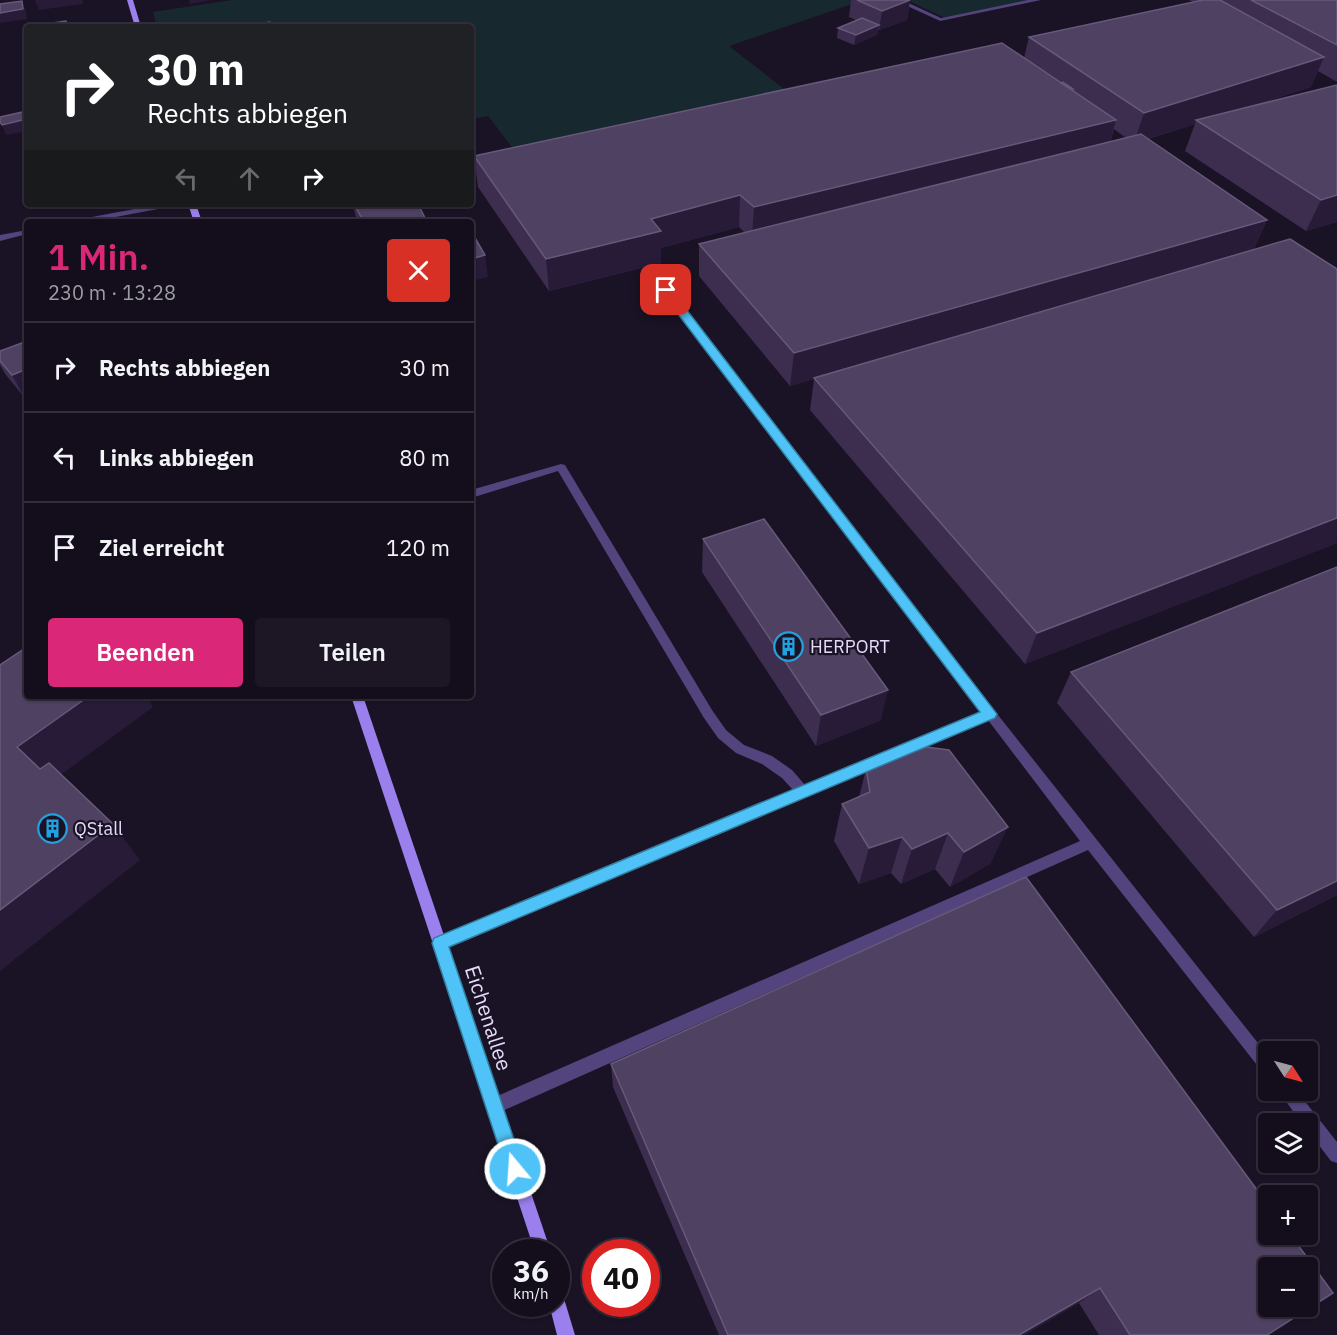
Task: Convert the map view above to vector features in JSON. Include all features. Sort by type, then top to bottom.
[{"type":"street","points":[[130,0],[137,24]]},
{"type":"street","points":[[897,0],[940,19],[1038,0]]},
{"type":"street","points":[[92,219],[158,207]]},
{"type":"street","points":[[0,238],[24,233]]},
{"type":"street","points":[[666,290],[990,714],[1258,1055]]},
{"type":"street","points":[[474,493],[561,467],[722,734],[740,749],[767,760],[787,774],[803,792]]},
{"type":"street","name":"Eichenallee","points":[[358,699],[539,1239]]},
{"type":"street","points":[[440,943],[990,714]]},
{"type":"street","points":[[494,1106],[1090,843]]},
{"type":"street","points":[[1295,1101],[1337,1155]]},
{"type":"street","points":[[561,1317],[566,1335]]},
{"type":"green space","points":[[232,0],[864,0],[729,46],[793,96],[519,156],[488,116],[474,118],[474,24],[156,24],[153,12]]},
{"type":"green space","points":[[907,0],[1037,0],[945,18]]},
{"type":"building","points":[[857,0],[910,0],[882,11]]},
{"type":"building","points":[[1203,0],[1220,0],[1324,57],[1144,113],[1029,37]]},
{"type":"building","points":[[1251,0],[1337,0],[1337,45]]},
{"type":"building","points":[[22,1],[23,9],[0,13],[0,4]]},
{"type":"building","points":[[862,18],[879,25],[856,35],[838,28]]},
{"type":"building","points":[[66,21],[66,24],[45,24]]},
{"type":"building","points":[[1002,43],[1116,120],[754,207],[740,195],[651,219],[661,231],[546,259],[474,156]]},
{"type":"building","points":[[1337,85],[1337,195],[1321,200],[1196,120]]},
{"type":"building","points":[[24,112],[24,120],[2,125],[0,117]]},
{"type":"building","points":[[1141,134],[1267,220],[794,353],[699,244]]},
{"type":"building","points":[[356,207],[420,207],[426,219],[362,219]]},
{"type":"building","points":[[474,236],[485,255],[474,258]]},
{"type":"building","points":[[1290,239],[1337,269],[1337,518],[1037,633],[814,378]]},
{"type":"building","points":[[24,342],[24,370],[12,375],[0,361],[0,351]]},
{"type":"building","points":[[764,519],[888,690],[821,715],[703,539]]},
{"type":"building","points":[[1337,567],[1337,881],[1277,910],[1071,672]]},
{"type":"building","points":[[24,649],[24,699],[85,699],[17,747],[40,769],[49,763],[113,824],[0,910],[0,665]]},
{"type":"building","points":[[926,747],[949,750],[1008,827],[964,852],[948,833],[912,849],[902,837],[869,848],[842,804],[870,792],[866,769]]},
{"type":"building","points":[[1026,877],[1258,1191],[1258,1245],[1298,1245],[1307,1257],[1258,1257],[1258,1317],[1295,1317],[1267,1335],[1130,1335],[1100,1288],[1019,1335],[728,1335],[611,1064]]},
{"type":"building","points":[[1318,1272],[1333,1293],[1318,1303]]},
{"type":"place","name":"HERPORT","points":[[789,646]]},
{"type":"place","name":"QStall","points":[[53,828]]},
{"type":"route","points":[[515,1169],[440,943],[990,714],[666,290]]}]
